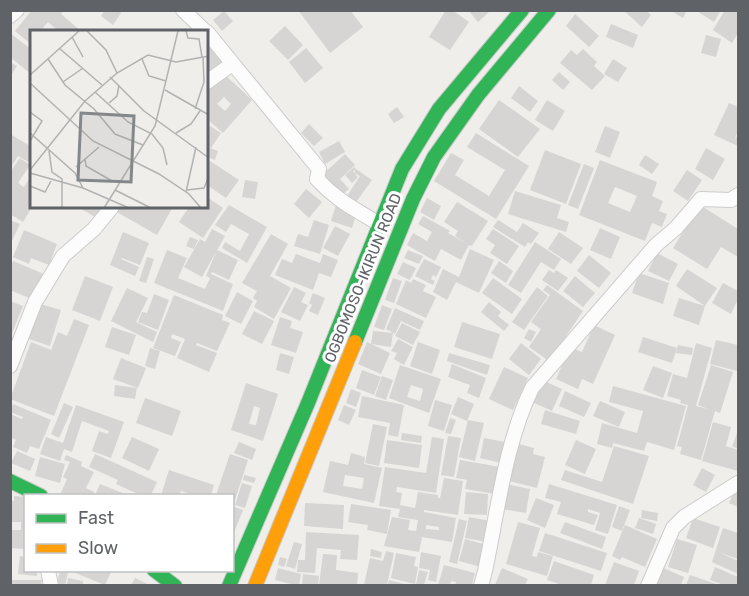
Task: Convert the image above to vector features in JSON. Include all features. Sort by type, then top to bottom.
[{"type":"main road","name":"OGBOMOSO-IKIRUN ROAD","points":[[234,571],[308,403],[402,169],[439,109],[522,10]]},
{"type":"main road","name":"OGBOMOSO-IKIRUN ROAD","points":[[255,585],[422,181],[438,150],[549,10]]},
{"type":"main road","points":[[10,481],[39,494]]},
{"type":"main road","points":[[157,572],[175,585]]},
{"type":"street","points":[[10,16],[17,10]]},
{"type":"street","points":[[183,10],[204,30]]},
{"type":"street","points":[[208,34],[319,170],[317,179],[324,187],[335,198],[379,224]]},
{"type":"street","points":[[208,81],[232,64]]},
{"type":"street","points":[[480,585],[485,571],[506,465],[522,409],[532,388],[656,245],[676,228],[701,199],[731,200],[738,195]]},
{"type":"street","points":[[10,366],[35,302],[63,255],[94,229],[111,208]]},
{"type":"street","points":[[648,585],[674,528],[684,517],[738,483]]},
{"type":"building","points":[[32,10],[64,10],[61,14],[80,30],[55,30],[48,22],[41,30],[30,30],[30,43],[15,31]]},
{"type":"building","points":[[105,10],[117,10],[121,13],[113,25],[101,16]]},
{"type":"building","points":[[298,10],[350,10],[363,27],[330,53]]},
{"type":"building","points":[[446,10],[452,10],[469,22],[450,50],[429,37]]},
{"type":"building","points":[[468,10],[488,10],[489,12],[478,22]]},
{"type":"building","points":[[623,10],[646,10],[651,15],[642,27]]},
{"type":"building","points":[[670,10],[687,10],[683,18]]},
{"type":"building","points":[[695,10],[721,10],[714,22]]},
{"type":"building","points":[[725,10],[738,12],[738,33],[732,43],[713,30]]},
{"type":"building","points":[[224,11],[233,21],[222,31],[213,20]]},
{"type":"building","points":[[575,14],[599,36],[589,47],[566,26]]},
{"type":"building","points":[[611,24],[638,35],[633,48],[606,37]]},
{"type":"building","points":[[285,26],[303,45],[288,60],[269,41]]},
{"type":"building","points":[[10,33],[30,48],[30,73],[10,57]]},
{"type":"building","points":[[706,35],[721,39],[716,57],[701,53]]},
{"type":"building","points":[[208,37],[226,64],[208,76]]},
{"type":"building","points":[[306,48],[323,68],[305,83],[289,62]]},
{"type":"building","points":[[583,49],[597,62],[594,66],[605,76],[592,90],[560,63],[571,50],[577,55]]},
{"type":"building","points":[[613,59],[627,68],[618,82],[604,74]]},
{"type":"building","points":[[10,62],[17,66],[10,77]]},
{"type":"building","points":[[222,72],[252,100],[223,133],[208,120],[208,88]],"holes":[[[224,97],[231,104],[225,111],[217,104]]]},
{"type":"building","points":[[559,72],[570,82],[563,90],[552,80]]},
{"type":"building","points":[[519,86],[538,101],[530,112],[511,98]]},
{"type":"building","points":[[499,100],[540,129],[518,157],[479,129]]},
{"type":"building","points":[[547,100],[565,111],[553,131],[535,120]]},
{"type":"building","points":[[729,103],[738,107],[738,131],[734,141],[738,134],[738,146],[714,135]]},
{"type":"building","points":[[397,107],[404,117],[394,123],[388,114]]},
{"type":"building","points":[[309,124],[323,138],[314,146],[301,133]]},
{"type":"building","points":[[208,125],[221,133],[211,148],[208,146]]},
{"type":"building","points":[[605,126],[620,132],[610,158],[595,152]]},
{"type":"building","points":[[476,133],[529,166],[496,219],[434,181],[451,153],[464,160],[455,175],[489,196],[505,170],[467,147]]},
{"type":"building","points":[[10,134],[30,146],[30,163],[18,156],[10,169]]},
{"type":"building","points":[[339,141],[345,152],[325,164],[319,152]]},
{"type":"building","points":[[208,147],[218,151],[215,160],[208,157]]},
{"type":"building","points":[[706,148],[725,159],[713,180],[695,169]]},
{"type":"building","points":[[545,150],[581,164],[566,204],[530,190]]},
{"type":"building","points":[[345,154],[355,165],[340,179],[349,189],[338,198],[320,177]]},
{"type":"building","points":[[645,155],[659,164],[652,174],[639,165]]},
{"type":"building","points":[[20,158],[30,165],[18,183],[24,187],[30,177],[31,208],[23,222],[10,214],[10,172]]},
{"type":"building","points":[[208,160],[239,180],[226,198],[208,186]]},
{"type":"building","points":[[600,160],[657,182],[652,196],[663,201],[659,211],[667,214],[662,227],[652,223],[645,241],[579,215]],"holes":[[[615,187],[637,196],[630,212],[608,203]]]},
{"type":"building","points":[[584,164],[594,168],[578,209],[568,205]]},
{"type":"building","points":[[354,167],[356,169],[353,172],[358,177],[352,183],[345,175]]},
{"type":"building","points":[[356,169],[372,180],[354,205],[345,199],[360,176],[354,173]]},
{"type":"building","points":[[687,170],[702,180],[688,201],[673,191]]},
{"type":"building","points":[[245,180],[258,182],[255,199],[242,197]]},
{"type":"building","points":[[306,189],[322,202],[309,218],[294,204]]},
{"type":"building","points":[[515,191],[561,205],[557,218],[569,222],[566,232],[508,214]]},
{"type":"building","points":[[208,198],[223,208],[203,238],[179,222],[188,208],[208,208]]},
{"type":"building","points":[[427,198],[441,206],[434,220],[420,212]]},
{"type":"building","points":[[457,202],[488,221],[472,246],[469,245],[461,260],[441,249],[435,261],[407,245],[413,233],[427,241],[432,232],[418,224],[423,216],[450,231],[448,233],[467,244],[455,236],[458,231],[444,222]]},
{"type":"building","points":[[229,205],[267,227],[247,263],[222,248],[225,242],[240,251],[249,234],[231,224],[226,232],[215,225]]},
{"type":"building","points":[[336,205],[357,212],[352,228],[331,221]]},
{"type":"building","points":[[700,205],[738,229],[738,257],[721,247],[707,269],[673,248]]},
{"type":"building","points":[[80,208],[102,208],[97,218]]},
{"type":"building","points":[[117,208],[172,208],[157,235],[115,211]]},
{"type":"building","points":[[10,220],[20,224],[10,245]]},
{"type":"building","points":[[314,220],[329,225],[320,254],[294,246],[298,234],[308,237]]},
{"type":"building","points":[[498,220],[517,232],[523,223],[539,233],[531,244],[528,242],[525,247],[493,227]]},
{"type":"building","points":[[335,226],[350,234],[338,256],[323,248]]},
{"type":"building","points":[[600,228],[620,237],[611,259],[590,250]]},
{"type":"building","points":[[212,229],[225,236],[202,277],[184,267],[200,239],[205,242]]},
{"type":"building","points":[[493,229],[519,246],[507,264],[490,253],[495,245],[486,239]]},
{"type":"building","points":[[24,230],[57,244],[49,265],[31,258],[29,264],[13,257]]},
{"type":"building","points":[[123,232],[149,243],[140,265],[121,259],[139,267],[135,276],[110,265]]},
{"type":"building","points":[[559,232],[583,248],[571,264],[548,249]]},
{"type":"building","points":[[271,234],[288,244],[270,276],[291,288],[274,319],[254,307],[257,301],[253,298],[257,291],[242,283]]},
{"type":"building","points":[[190,237],[198,240],[194,249],[186,246]]},
{"type":"building","points":[[535,242],[561,259],[554,270],[541,262],[521,293],[508,285]]},
{"type":"building","points":[[470,249],[494,260],[479,293],[456,282],[447,300],[433,292],[443,269],[459,277]]},
{"type":"building","points":[[167,250],[187,258],[178,278],[205,289],[210,278],[206,276],[217,250],[238,260],[229,280],[212,272],[211,274],[233,284],[223,311],[154,283]]},
{"type":"building","points":[[408,250],[423,256],[419,264],[404,258]]},
{"type":"building","points":[[657,253],[678,264],[669,281],[648,271]]},
{"type":"building","points":[[296,254],[320,263],[323,254],[338,260],[331,277],[319,273],[313,290],[275,275],[282,259],[292,263]]},
{"type":"building","points":[[589,255],[611,273],[599,288],[577,271]]},
{"type":"building","points":[[147,257],[154,259],[146,283],[139,281]]},
{"type":"building","points":[[424,259],[441,267],[436,277],[433,275],[431,279],[435,281],[433,285],[415,276]]},
{"type":"building","points":[[13,261],[44,274],[34,300],[10,290],[10,268]]},
{"type":"building","points":[[499,261],[513,271],[506,283],[491,273]]},
{"type":"building","points":[[403,262],[416,268],[410,280],[397,274]]},
{"type":"building","points":[[687,269],[717,288],[705,306],[676,286]]},
{"type":"building","points":[[549,270],[554,273],[556,270],[568,278],[558,291],[542,280]]},
{"type":"building","points":[[639,273],[669,283],[663,304],[632,293]]},
{"type":"building","points":[[85,276],[113,287],[100,321],[72,310]]},
{"type":"building","points":[[575,276],[595,293],[583,307],[563,291]]},
{"type":"building","points":[[393,278],[402,281],[394,303],[385,300]]},
{"type":"building","points":[[493,278],[522,299],[512,314],[482,293]]},
{"type":"building","points":[[413,279],[426,285],[423,291],[436,297],[426,318],[396,304],[406,280],[411,283]]},
{"type":"building","points":[[723,283],[738,291],[738,299],[731,314],[712,303]]},
{"type":"building","points":[[547,285],[583,311],[549,361],[529,347],[541,329],[531,322],[550,295],[543,290]]},
{"type":"building","points":[[294,287],[306,293],[301,302],[308,305],[300,321],[281,312]]},
{"type":"building","points":[[537,287],[548,296],[524,330],[512,322]]},
{"type":"building","points":[[127,288],[148,298],[136,322],[157,332],[153,342],[111,321]]},
{"type":"building","points":[[237,292],[253,301],[241,324],[225,316]]},
{"type":"building","points":[[313,293],[325,298],[318,315],[309,311]]},
{"type":"building","points":[[154,294],[169,300],[158,330],[138,322],[142,312],[147,313]]},
{"type":"building","points":[[174,295],[223,315],[222,320],[230,323],[217,351],[197,343],[196,345],[217,353],[209,372],[177,358],[185,339],[172,334],[171,338],[181,342],[175,356],[153,348]]},
{"type":"building","points":[[679,298],[705,306],[699,325],[673,316]]},
{"type":"building","points":[[10,301],[23,306],[11,336],[10,336]]},
{"type":"building","points":[[489,302],[501,312],[498,316],[509,325],[504,331],[481,312]]},
{"type":"building","points":[[37,303],[61,310],[50,346],[26,338]]},
{"type":"building","points":[[382,305],[392,309],[384,330],[374,327]]},
{"type":"building","points":[[395,308],[424,321],[420,330],[401,321],[395,334],[386,329]]},
{"type":"building","points":[[254,311],[274,321],[262,344],[242,334]]},
{"type":"building","points":[[280,317],[292,321],[290,328],[303,332],[296,353],[271,345]]},
{"type":"building","points":[[74,319],[89,325],[54,416],[10,399],[31,342],[51,350],[58,332],[67,336]]},
{"type":"building","points":[[462,322],[500,334],[492,359],[454,347]]},
{"type":"building","points":[[402,323],[420,332],[413,345],[395,336]]},
{"type":"building","points":[[594,325],[615,335],[593,384],[582,379],[578,389],[556,379],[570,347],[582,352]]},
{"type":"building","points":[[112,327],[136,335],[129,355],[105,347]]},
{"type":"building","points":[[529,329],[536,332],[531,342],[524,338]]},
{"type":"building","points":[[373,331],[393,333],[391,347],[371,344]]},
{"type":"building","points":[[643,337],[677,348],[672,363],[638,352]]},
{"type":"building","points":[[398,339],[413,347],[404,365],[394,359],[397,353],[391,351]]},
{"type":"building","points":[[716,340],[738,345],[737,371],[710,364]]},
{"type":"building","points":[[367,342],[390,353],[381,374],[358,364]]},
{"type":"building","points":[[418,342],[440,350],[432,374],[410,366]]},
{"type":"building","points":[[521,343],[541,359],[529,375],[509,359]]},
{"type":"building","points":[[696,343],[712,348],[696,406],[708,409],[698,405],[711,365],[733,372],[720,413],[715,411],[701,460],[680,454],[682,447],[677,446],[688,405],[680,403],[681,400],[667,396],[673,374],[687,378]]},
{"type":"building","points":[[678,345],[693,348],[692,355],[676,353]]},
{"type":"building","points":[[150,348],[160,351],[155,369],[145,366]]},
{"type":"building","points":[[280,353],[294,357],[289,374],[276,370]]},
{"type":"building","points":[[449,353],[490,365],[487,375],[447,361]]},
{"type":"building","points":[[121,358],[146,368],[138,388],[113,379]]},
{"type":"building","points":[[452,364],[486,378],[479,398],[467,393],[470,385],[448,377]]},
{"type":"building","points":[[400,365],[441,379],[429,413],[389,398]],"holes":[[[411,385],[423,389],[420,401],[407,397]]]},
{"type":"building","points":[[653,366],[672,373],[663,398],[643,390]]},
{"type":"building","points":[[504,367],[528,378],[513,410],[489,399]]},
{"type":"building","points":[[362,370],[381,377],[374,395],[356,388]]},
{"type":"building","points":[[382,376],[393,380],[386,400],[375,396]]},
{"type":"building","points":[[542,380],[562,389],[552,411],[532,402]]},
{"type":"building","points":[[246,383],[278,394],[263,441],[231,430]],"holes":[[[254,406],[260,408],[256,425],[249,424]]]},
{"type":"building","points":[[115,385],[137,388],[135,399],[114,396]]},
{"type":"building","points":[[613,386],[686,406],[674,450],[647,442],[644,451],[613,443],[612,448],[597,444],[602,423],[637,433],[643,411],[609,402]]},
{"type":"building","points":[[351,389],[361,393],[356,407],[346,403]]},
{"type":"building","points":[[565,391],[591,403],[584,417],[559,406]]},
{"type":"building","points":[[362,396],[404,405],[398,437],[388,435],[390,423],[358,417]]},
{"type":"building","points":[[458,397],[474,404],[467,421],[451,414]]},
{"type":"building","points":[[145,398],[181,411],[172,436],[136,423]]},
{"type":"building","points":[[435,400],[452,405],[444,431],[428,426]]},
{"type":"building","points":[[600,401],[625,412],[619,427],[593,416]]},
{"type":"building","points":[[64,403],[73,407],[59,438],[51,434]]},
{"type":"building","points":[[13,404],[51,420],[39,449],[30,446],[27,453],[13,447],[16,440],[10,437],[10,414],[22,419],[23,417],[10,412]]},
{"type":"building","points":[[76,405],[124,422],[111,458],[92,451],[99,431],[108,434],[109,431],[82,421],[72,452],[64,449],[60,461],[40,454],[46,437],[63,443]]},
{"type":"building","points":[[344,405],[356,410],[349,425],[338,420]]},
{"type":"building","points":[[545,410],[580,421],[576,434],[541,424]]},
{"type":"building","points":[[450,418],[456,420],[451,434],[445,433]]},
{"type":"building","points":[[468,420],[484,423],[475,461],[459,457]]},
{"type":"building","points":[[713,422],[731,427],[726,446],[738,450],[738,471],[702,461]]},
{"type":"building","points":[[373,424],[387,427],[379,466],[365,463]]},
{"type":"building","points":[[738,431],[738,449],[732,446]]},
{"type":"building","points":[[402,433],[422,436],[421,443],[401,440]]},
{"type":"building","points":[[448,436],[461,438],[454,477],[441,475]]},
{"type":"building","points":[[132,437],[159,449],[149,471],[122,458]]},
{"type":"building","points":[[432,437],[444,439],[436,493],[397,487],[396,492],[402,493],[400,505],[415,508],[418,492],[438,495],[440,498],[444,478],[463,481],[458,515],[424,510],[424,512],[456,518],[452,542],[422,537],[419,552],[384,546],[392,517],[410,520],[408,530],[416,531],[418,520],[398,517],[400,509],[379,506],[385,467],[426,473]],"holes":[[[426,525],[439,527],[439,530],[426,529]]]},
{"type":"building","points":[[484,438],[505,442],[501,463],[480,458]]},
{"type":"building","points":[[387,440],[422,445],[419,468],[384,463]]},
{"type":"building","points":[[576,440],[596,449],[585,474],[565,465]]},
{"type":"building","points":[[239,442],[256,449],[252,460],[234,453]]},
{"type":"building","points":[[519,444],[534,448],[533,454],[545,457],[537,488],[509,481]]},
{"type":"building","points":[[614,446],[649,456],[633,504],[561,480],[565,470],[602,482]]},
{"type":"building","points":[[17,451],[35,459],[30,471],[11,463]]},
{"type":"building","points":[[351,453],[365,457],[364,464],[382,468],[374,503],[323,492],[330,461],[348,465]],"holes":[[[345,475],[364,478],[362,489],[343,486]]]},
{"type":"building","points":[[95,454],[157,482],[151,494],[138,494],[116,484],[118,480],[89,467]]},
{"type":"building","points":[[230,454],[248,460],[234,503],[234,494],[216,494]]},
{"type":"building","points":[[66,455],[82,462],[81,466],[94,472],[86,488],[94,492],[93,494],[60,494],[67,479],[63,477],[70,462],[64,460]]},
{"type":"building","points":[[40,457],[65,464],[60,483],[35,476]]},
{"type":"building","points":[[460,460],[500,467],[495,494],[465,489],[467,480],[456,478]]},
{"type":"building","points":[[702,468],[715,475],[706,492],[693,485]]},
{"type":"building","points":[[169,470],[214,485],[211,494],[191,494],[181,491],[180,494],[161,494]]},
{"type":"building","points":[[244,475],[256,478],[254,483],[243,480]]},
{"type":"building","points":[[242,483],[252,486],[245,508],[235,505]]},
{"type":"building","points":[[100,484],[125,494],[95,494]]},
{"type":"building","points":[[506,484],[530,489],[526,513],[501,509]]},
{"type":"building","points":[[549,484],[617,505],[608,534],[595,530],[600,513],[588,509],[588,512],[598,515],[594,525],[557,514],[561,502],[545,498]]},
{"type":"building","points":[[735,488],[738,490],[738,507],[729,503]]},
{"type":"building","points":[[466,492],[488,494],[487,515],[464,514]]},
{"type":"building","points":[[14,496],[24,497],[24,549],[10,548],[10,530],[21,530],[21,522],[10,522],[10,501],[14,501]]},
{"type":"building","points":[[536,498],[554,505],[545,528],[527,520]]},
{"type":"building","points":[[305,503],[344,505],[343,529],[304,526]]},
{"type":"building","points":[[351,504],[391,510],[387,534],[367,530],[368,525],[348,522]]},
{"type":"building","points":[[619,506],[630,510],[622,531],[612,527]]},
{"type":"building","points":[[234,507],[243,510],[234,532]]},
{"type":"building","points":[[642,510],[658,513],[657,521],[641,518]]},
{"type":"building","points":[[469,517],[490,521],[487,542],[465,538]]},
{"type":"building","points":[[639,518],[656,524],[653,534],[635,528]]},
{"type":"building","points":[[693,518],[720,527],[713,548],[686,538]]},
{"type":"building","points":[[459,519],[467,521],[457,564],[449,562]]},
{"type":"building","points":[[518,522],[540,528],[532,556],[537,557],[538,552],[553,556],[547,576],[506,564]]},
{"type":"building","points":[[565,522],[606,537],[602,549],[560,533]]},
{"type":"building","points":[[625,525],[657,539],[645,567],[622,557],[620,560],[612,556]]},
{"type":"building","points":[[723,528],[738,533],[738,559],[720,553],[738,561],[738,574],[712,562]]},
{"type":"building","points":[[306,532],[359,535],[357,560],[340,559],[341,550],[317,548],[315,573],[297,572],[298,560],[305,560]]},
{"type":"building","points":[[545,533],[607,553],[601,571],[539,551]]},
{"type":"building","points":[[465,539],[487,545],[481,567],[459,561]]},
{"type":"building","points":[[677,539],[697,545],[688,573],[668,567]]},
{"type":"building","points":[[294,542],[302,544],[295,569],[286,566]]},
{"type":"building","points":[[371,549],[382,552],[381,558],[370,556]]},
{"type":"building","points":[[386,551],[394,553],[387,585],[364,585],[370,558],[383,561]]},
{"type":"building","points":[[421,552],[441,556],[436,582],[428,580],[430,570],[419,568]]},
{"type":"building","points":[[396,553],[416,557],[414,566],[418,567],[415,584],[391,578]]},
{"type":"building","points":[[323,554],[337,555],[336,570],[358,573],[357,585],[319,585]]},
{"type":"building","points":[[20,556],[24,557],[24,572],[37,572],[37,576],[18,574]]},
{"type":"building","points":[[280,557],[287,559],[284,567],[278,565]]},
{"type":"building","points":[[554,561],[594,575],[591,585],[562,585],[547,580]]},
{"type":"building","points":[[614,562],[639,571],[634,585],[605,585]]},
{"type":"building","points":[[444,565],[475,573],[472,585],[455,585],[456,582],[451,581],[450,585],[438,585]]},
{"type":"building","points":[[661,567],[684,577],[681,585],[653,585]]},
{"type":"building","points":[[715,567],[738,577],[738,585],[724,585],[710,580]]},
{"type":"building","points":[[278,568],[301,574],[299,586],[275,580]]},
{"type":"building","points":[[502,568],[528,579],[525,585],[495,585]]},
{"type":"building","points":[[419,570],[428,572],[424,585],[416,585]]},
{"type":"building","points":[[60,572],[68,573],[65,585],[57,583]]},
{"type":"building","points":[[73,572],[111,572],[105,585]]},
{"type":"building","points":[[303,574],[319,576],[318,585],[302,585]]},
{"type":"building","points":[[690,575],[719,585],[686,585]]},
{"type":"building","points":[[68,578],[83,581],[83,585],[67,585]]},
{"type":"building","points":[[135,578],[150,585],[131,585]]},
{"type":"building","points":[[10,580],[42,580],[41,585],[10,585]]},
{"type":"building","points":[[389,580],[408,585],[388,585]]},
{"type":"traffic: fast","points":[[229,586],[308,403],[402,169],[439,109],[522,10]]},
{"type":"traffic: fast","points":[[355,342],[413,199],[434,157],[478,95],[549,10]]},
{"type":"traffic: fast","points":[[10,481],[37,494]]},
{"type":"traffic: fast","points":[[157,572],[175,586]]},
{"type":"traffic: slow","points":[[255,586],[355,342]]}]
